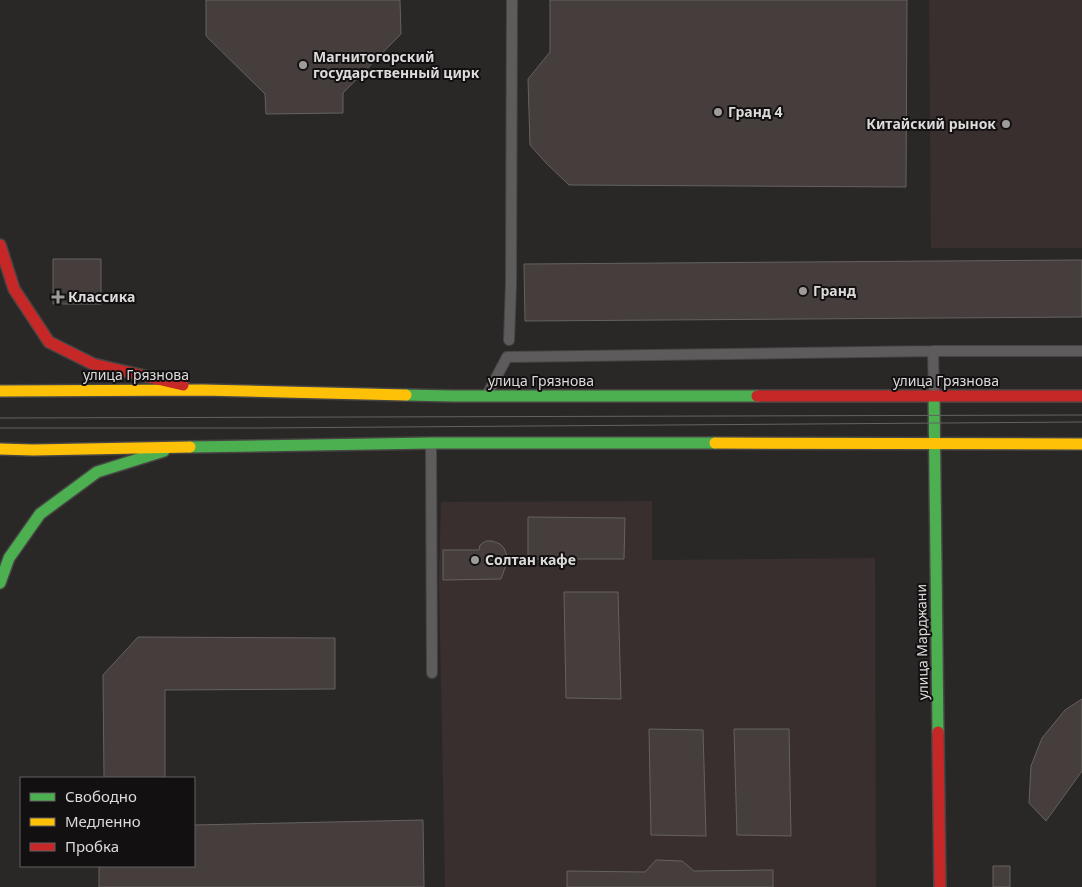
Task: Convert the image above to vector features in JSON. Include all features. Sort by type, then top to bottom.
[{"type":"main road","points":[[0,245],[14,289],[49,342],[94,364],[204,390]]},
{"type":"main road","name":"улица Грязнова","points":[[0,391],[204,390],[487,396],[1082,396]]},
{"type":"main road","name":"улица Марджани","points":[[934,396],[940,887]]},
{"type":"main road","points":[[0,449],[430,444],[1082,444]]},
{"type":"main road","points":[[0,583],[9,558],[40,514],[97,472],[173,448]]},
{"type":"lane","points":[[509,340],[511,284],[512,0]]},
{"type":"lane","points":[[487,396],[507,358],[933,351],[1082,351]]},
{"type":"lane","points":[[933,351],[934,396]]},
{"type":"lane","points":[[430,444],[432,673]]},
{"type":"shaded area","name":"Китайский рынок","points":[[929,0],[1082,0],[1082,248],[931,248]]},
{"type":"shaded area","points":[[652,501],[652,560],[875,558],[876,887],[445,887],[439,582],[441,502]]},
{"type":"building","name":"Магнитогорский государственный цирк","points":[[206,0],[400,0],[401,34],[343,93],[343,113],[266,114],[265,94],[206,36]]},
{"type":"building","name":"Гранд 4","points":[[550,0],[907,0],[906,187],[569,185],[530,145],[528,79],[550,52]]},
{"type":"building","points":[[53,259],[101,259],[101,304],[53,304]]},
{"type":"building","name":"Гранд","points":[[1082,260],[1082,317],[525,321],[524,264]]},
{"type":"building","points":[[528,517],[625,518],[624,559],[528,559]]},
{"type":"building","name":"Солтан кафе","points":[[486,541],[500,544],[504,548],[507,556],[501,579],[443,580],[443,550],[479,550],[480,545]]},
{"type":"building","points":[[564,592],[618,592],[621,699],[566,698]]},
{"type":"building","points":[[138,637],[335,638],[335,689],[165,690],[165,777],[104,777],[103,675]]},
{"type":"building","points":[[1082,699],[1082,771],[1046,821],[1029,803],[1031,766],[1042,738],[1065,710]]},
{"type":"building","points":[[649,729],[703,730],[706,836],[651,835]]},
{"type":"building","points":[[734,729],[789,729],[791,836],[737,835]]},
{"type":"building","points":[[423,820],[424,887],[99,887],[99,867],[195,867],[195,825]]},
{"type":"building","points":[[656,860],[682,861],[694,871],[773,870],[773,887],[567,887],[567,871],[645,872]]},
{"type":"building","points":[[993,866],[1010,866],[1010,887],[993,887]]},
{"type":"tram line","points":[[0,418],[1082,415]]},
{"type":"tram line","points":[[0,428],[1082,422]]},
{"type":"traffic: fast","points":[[406,395],[757,396]]},
{"type":"traffic: fast","points":[[934,396],[938,732]]},
{"type":"traffic: fast","points":[[190,447],[431,443],[715,443]]},
{"type":"traffic: fast","points":[[0,583],[9,558],[40,514],[97,472],[164,451]]},
{"type":"traffic: slow","points":[[0,391],[203,390],[406,395]]},
{"type":"traffic: slow","points":[[715,443],[1082,444]]},
{"type":"traffic: slow","points":[[0,449],[190,447]]},
{"type":"traffic: jam","points":[[0,245],[14,289],[49,342],[93,364],[183,385]]},
{"type":"traffic: jam","points":[[757,396],[1082,396]]},
{"type":"traffic: jam","points":[[938,732],[940,887]]},
{"type":"place","name":"Магнитогорский государственный цирк","points":[[303,65]]},
{"type":"place","name":"Гранд 4","points":[[718,112]]},
{"type":"place","name":"Китайский рынок","points":[[1006,124]]},
{"type":"place","name":"Гранд","points":[[803,291]]},
{"type":"place","name":"Классика","points":[[58,297]]},
{"type":"place","name":"Солтан кафе","points":[[475,560]]}]
